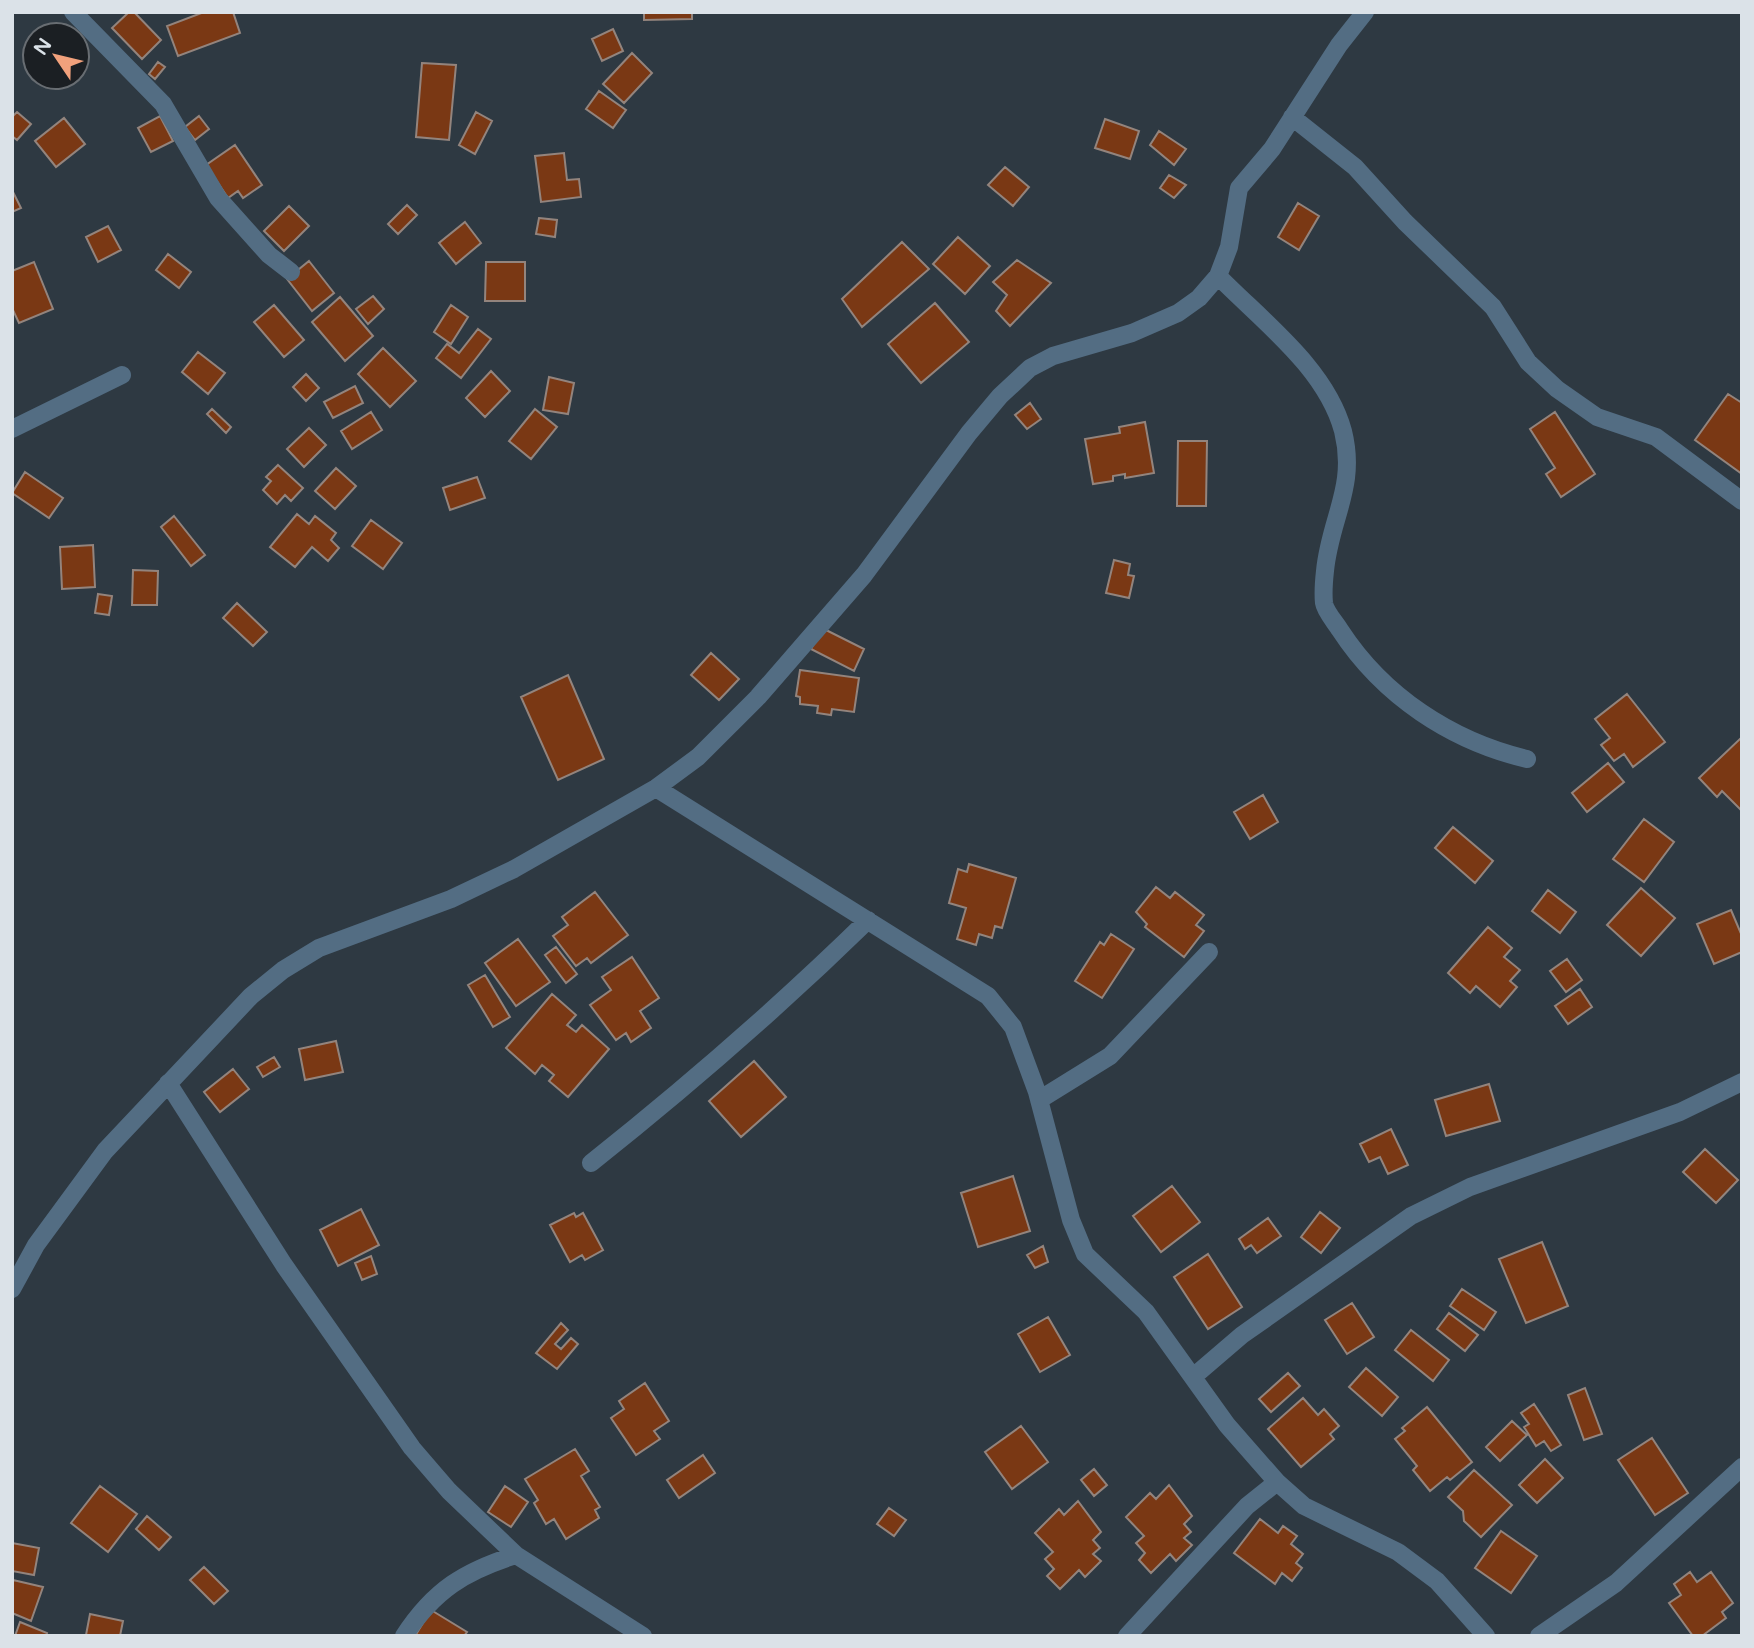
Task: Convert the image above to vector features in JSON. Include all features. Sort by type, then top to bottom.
[{"type":"street","points":[[73,12],[163,104],[218,198],[269,255],[291,272]]},
{"type":"street","points":[[12,1289],[36,1245],[105,1151],[251,996],[283,970],[319,948],[452,899],[514,869],[656,788],[698,757],[758,697],[864,575],[969,433],[1000,396],[1030,368],[1053,356],[1132,333],[1178,313],[1199,298],[1218,276],[1229,247],[1239,188],[1272,149],[1365,12]]},
{"type":"street","points":[[1292,117],[1354,167],[1405,222],[1493,307],[1528,362],[1556,389],[1597,417],[1656,436],[1742,501]]},
{"type":"street","points":[[1218,276],[1322,385],[1342,429],[1349,463],[1344,497],[1325,570],[1324,605],[1348,642],[1397,695],[1441,726],[1503,753],[1527,759]]},
{"type":"street","points":[[12,429],[122,375]]},
{"type":"street","points":[[656,788],[988,996],[1013,1027],[1039,1100],[1077,1240],[1095,1265],[1146,1312],[1227,1425],[1277,1482],[1304,1506],[1398,1552],[1437,1581],[1486,1636]]},
{"type":"street","points":[[591,1163],[690,1084],[807,980],[868,920]]},
{"type":"street","points":[[1039,1100],[1110,1056],[1209,952]]},
{"type":"street","points":[[1193,1377],[1242,1335],[1411,1216],[1470,1187],[1680,1112],[1742,1082]]},
{"type":"street","points":[[168,1083],[284,1265],[412,1448],[449,1491],[516,1555],[643,1636]]},
{"type":"street","points":[[1539,1636],[1616,1583],[1742,1467]]},
{"type":"street","points":[[1127,1636],[1247,1506],[1277,1482]]},
{"type":"street","points":[[404,1636],[435,1594],[469,1573],[516,1555]]},
{"type":"building","points":[[129,12],[134,12],[161,40],[142,59],[112,28]]},
{"type":"building","points":[[204,12],[233,12],[240,33],[178,56],[167,26]]},
{"type":"building","points":[[644,12],[692,12],[692,19],[644,20]]},
{"type":"building","points":[[613,29],[623,51],[602,61],[592,39]]},
{"type":"building","points":[[632,53],[652,73],[624,103],[603,84]]},
{"type":"building","points":[[158,62],[165,67],[155,79],[149,74]]},
{"type":"building","points":[[422,63],[456,65],[449,140],[416,137]]},
{"type":"building","points":[[599,91],[626,110],[613,128],[586,109]]},
{"type":"building","points":[[17,112],[31,124],[17,140],[12,136],[12,117]]},
{"type":"building","points":[[476,112],[492,121],[475,154],[459,145]]},
{"type":"building","points":[[160,116],[173,141],[151,152],[138,128]]},
{"type":"building","points":[[199,116],[209,129],[195,140],[185,127]]},
{"type":"building","points":[[64,118],[85,144],[56,167],[35,141]]},
{"type":"building","points":[[1105,119],[1139,131],[1130,159],[1095,148]]},
{"type":"building","points":[[1159,131],[1186,149],[1174,165],[1150,145]]},
{"type":"building","points":[[235,145],[262,185],[243,198],[238,191],[228,198],[206,165]]},
{"type":"building","points":[[564,153],[567,180],[579,179],[581,197],[541,202],[535,156]]},
{"type":"building","points":[[1005,167],[1029,187],[1013,206],[988,185]]},
{"type":"building","points":[[1169,175],[1186,185],[1174,198],[1160,188]]},
{"type":"building","points":[[12,190],[21,208],[12,212]]},
{"type":"building","points":[[1298,203],[1319,216],[1299,250],[1278,237]]},
{"type":"building","points":[[407,205],[417,215],[398,234],[388,224]]},
{"type":"building","points":[[289,206],[309,226],[284,251],[264,231]]},
{"type":"building","points":[[539,218],[557,220],[555,237],[536,234]]},
{"type":"building","points":[[465,222],[481,243],[456,264],[439,243]]},
{"type":"building","points":[[108,226],[121,250],[98,262],[86,237]]},
{"type":"building","points":[[958,237],[990,266],[965,294],[933,264]]},
{"type":"building","points":[[902,242],[929,269],[862,327],[842,299]]},
{"type":"building","points":[[168,254],[191,272],[179,288],[156,270]]},
{"type":"building","points":[[1017,260],[1051,283],[1010,326],[996,311],[1007,295],[993,282]]},
{"type":"building","points":[[309,261],[334,293],[312,311],[287,279]]},
{"type":"building","points":[[34,262],[53,309],[19,323],[12,308],[12,271]]},
{"type":"building","points":[[486,262],[525,262],[525,301],[485,301]]},
{"type":"building","points":[[373,296],[384,309],[368,324],[356,309]]},
{"type":"building","points":[[340,297],[373,336],[345,361],[312,322]]},
{"type":"building","points":[[935,303],[969,342],[921,383],[888,344]]},
{"type":"building","points":[[274,305],[304,340],[284,357],[254,322]]},
{"type":"building","points":[[451,305],[468,317],[451,344],[434,332]]},
{"type":"building","points":[[478,329],[491,339],[461,378],[436,358],[447,344],[459,353]]},
{"type":"building","points":[[383,348],[416,381],[390,407],[358,374]]},
{"type":"building","points":[[198,352],[225,373],[208,394],[182,372]]},
{"type":"building","points":[[491,371],[510,391],[485,417],[466,398]]},
{"type":"building","points":[[306,374],[319,388],[306,401],[293,387]]},
{"type":"building","points":[[549,377],[574,383],[568,414],[543,410]]},
{"type":"building","points":[[355,386],[363,403],[333,418],[324,402]]},
{"type":"building","points":[[1728,394],[1742,403],[1742,474],[1695,440]]},
{"type":"building","points":[[1030,403],[1041,419],[1027,429],[1015,415]]},
{"type":"building","points":[[212,409],[231,427],[226,433],[207,414]]},
{"type":"building","points":[[535,409],[557,427],[531,459],[509,441]]},
{"type":"building","points":[[371,412],[382,430],[352,449],[341,431]]},
{"type":"building","points":[[1555,412],[1595,474],[1561,497],[1546,474],[1555,468],[1530,429]]},
{"type":"building","points":[[1145,422],[1154,473],[1125,478],[1125,474],[1113,476],[1113,481],[1093,484],[1085,439],[1120,433],[1119,427]]},
{"type":"building","points":[[309,428],[326,445],[304,467],[287,449]]},
{"type":"building","points":[[1178,441],[1207,441],[1206,506],[1177,506]]},
{"type":"building","points":[[278,465],[303,488],[291,501],[285,495],[277,504],[263,490],[271,481],[266,477]]},
{"type":"building","points":[[336,468],[356,486],[335,509],[315,491]]},
{"type":"building","points":[[25,472],[63,498],[49,518],[12,493]]},
{"type":"building","points":[[477,477],[485,498],[450,510],[443,488]]},
{"type":"building","points":[[297,514],[309,524],[315,516],[336,533],[331,540],[339,548],[328,561],[312,547],[295,567],[270,547]]},
{"type":"building","points":[[174,516],[205,555],[191,566],[161,527]]},
{"type":"building","points":[[371,520],[402,543],[383,569],[352,546]]},
{"type":"building","points":[[93,545],[95,587],[62,589],[60,547]]},
{"type":"building","points":[[1114,560],[1130,564],[1128,575],[1134,576],[1129,598],[1106,593]]},
{"type":"building","points":[[133,570],[158,571],[157,605],[132,605]]},
{"type":"building","points":[[98,594],[112,596],[109,615],[95,613]]},
{"type":"building","points":[[237,603],[267,632],[253,646],[223,618]]},
{"type":"building","points":[[822,628],[864,649],[854,671],[811,649]]},
{"type":"building","points":[[711,653],[739,679],[719,700],[691,675]]},
{"type":"building","points":[[800,670],[859,678],[854,712],[832,709],[831,715],[817,713],[818,706],[800,704],[800,697],[796,696]]},
{"type":"building","points":[[568,675],[604,759],[558,780],[521,697]]},
{"type":"building","points":[[1627,694],[1665,742],[1633,767],[1624,754],[1614,761],[1601,745],[1610,738],[1595,719]]},
{"type":"building","points":[[1742,737],[1742,811],[1722,791],[1717,797],[1699,778]]},
{"type":"building","points":[[1608,763],[1624,782],[1587,812],[1572,793]]},
{"type":"building","points":[[1263,795],[1278,822],[1250,839],[1234,812]]},
{"type":"building","points":[[1644,819],[1674,842],[1644,882],[1613,859]]},
{"type":"building","points":[[1453,827],[1493,861],[1475,883],[1435,848]]},
{"type":"building","points":[[969,864],[1016,878],[1002,928],[995,926],[992,938],[979,934],[976,945],[957,939],[966,908],[949,903],[958,869],[967,872]]},
{"type":"building","points":[[1156,887],[1170,898],[1175,892],[1204,915],[1196,925],[1204,931],[1184,957],[1145,927],[1147,924],[1136,912]]},
{"type":"building","points":[[1641,888],[1675,918],[1641,956],[1607,925]]},
{"type":"building","points":[[1548,890],[1576,912],[1560,933],[1532,911]]},
{"type":"building","points":[[595,892],[628,935],[591,963],[587,958],[576,966],[553,936],[568,925],[562,917]]},
{"type":"building","points":[[1731,910],[1742,936],[1742,952],[1714,964],[1697,924]]},
{"type":"building","points":[[1488,927],[1512,948],[1504,957],[1520,970],[1510,981],[1517,987],[1500,1007],[1476,986],[1470,993],[1448,973]]},
{"type":"building","points":[[1111,934],[1134,949],[1102,998],[1075,981],[1100,942],[1104,945]]},
{"type":"building","points":[[518,939],[550,982],[516,1006],[485,963]]},
{"type":"building","points":[[556,947],[577,974],[566,983],[545,955]]},
{"type":"building","points":[[632,957],[659,998],[640,1011],[651,1028],[631,1042],[626,1033],[616,1040],[590,1005],[611,990],[602,977]]},
{"type":"building","points":[[1567,959],[1582,980],[1566,992],[1550,971]]},
{"type":"building","points":[[485,975],[510,1017],[493,1027],[468,985]]},
{"type":"building","points":[[1580,989],[1592,1007],[1568,1024],[1555,1006]]},
{"type":"building","points":[[552,994],[576,1015],[567,1025],[576,1032],[582,1025],[609,1049],[568,1097],[549,1081],[554,1075],[542,1065],[535,1074],[506,1048]]},
{"type":"building","points":[[336,1041],[343,1072],[305,1080],[299,1049]]},
{"type":"building","points":[[274,1057],[280,1067],[263,1077],[257,1067]]},
{"type":"building","points":[[754,1061],[786,1097],[741,1137],[709,1101]]},
{"type":"building","points":[[233,1069],[249,1089],[220,1112],[204,1092]]},
{"type":"building","points":[[1489,1084],[1500,1121],[1446,1136],[1435,1100]]},
{"type":"building","points":[[1391,1129],[1408,1165],[1388,1174],[1380,1157],[1369,1162],[1360,1144]]},
{"type":"building","points":[[1705,1149],[1738,1180],[1716,1203],[1683,1172]]},
{"type":"building","points":[[1013,1176],[1030,1231],[978,1247],[961,1193]]},
{"type":"building","points":[[1172,1186],[1200,1222],[1161,1252],[1133,1216]]},
{"type":"building","points":[[361,1209],[379,1245],[338,1266],[320,1230]]},
{"type":"building","points":[[1320,1212],[1340,1228],[1321,1253],[1301,1237]]},
{"type":"building","points":[[574,1213],[576,1217],[583,1213],[603,1250],[585,1260],[582,1255],[570,1262],[550,1225]]},
{"type":"building","points":[[1268,1218],[1281,1236],[1257,1253],[1251,1245],[1245,1249],[1239,1239]]},
{"type":"building","points":[[1542,1242],[1568,1306],[1526,1323],[1499,1259]]},
{"type":"building","points":[[1043,1246],[1048,1262],[1035,1268],[1027,1255]]},
{"type":"building","points":[[1208,1254],[1242,1307],[1208,1329],[1174,1277]]},
{"type":"building","points":[[371,1256],[377,1274],[362,1280],[355,1263]]},
{"type":"building","points":[[1462,1289],[1496,1312],[1484,1330],[1450,1306]]},
{"type":"building","points":[[1352,1303],[1374,1337],[1347,1354],[1325,1320]]},
{"type":"building","points":[[1449,1313],[1478,1335],[1465,1351],[1437,1329]]},
{"type":"building","points":[[1048,1317],[1070,1355],[1040,1372],[1018,1334]]},
{"type":"building","points":[[561,1323],[568,1330],[555,1344],[561,1349],[571,1338],[578,1344],[557,1369],[536,1353]]},
{"type":"building","points":[[1411,1330],[1449,1360],[1433,1381],[1395,1350]]},
{"type":"building","points":[[1366,1368],[1398,1397],[1382,1416],[1349,1387]]},
{"type":"building","points":[[1288,1373],[1300,1386],[1271,1412],[1259,1399]]},
{"type":"building","points":[[645,1383],[669,1421],[654,1431],[660,1439],[636,1455],[611,1418],[624,1409],[619,1401]]},
{"type":"building","points":[[1585,1388],[1602,1434],[1584,1440],[1568,1395]]},
{"type":"building","points":[[1303,1398],[1318,1415],[1324,1409],[1339,1426],[1330,1434],[1334,1439],[1301,1467],[1268,1429]]},
{"type":"building","points":[[1534,1404],[1561,1445],[1551,1451],[1544,1441],[1536,1446],[1524,1427],[1529,1424],[1521,1413]]},
{"type":"building","points":[[1427,1407],[1472,1462],[1450,1480],[1447,1477],[1430,1491],[1413,1470],[1417,1466],[1395,1439],[1405,1431],[1402,1428]]},
{"type":"building","points":[[1512,1421],[1527,1435],[1500,1461],[1486,1447]]},
{"type":"building","points":[[1021,1426],[1048,1462],[1012,1489],[985,1452]]},
{"type":"building","points":[[1652,1438],[1688,1493],[1655,1515],[1618,1460]]},
{"type":"building","points":[[575,1449],[589,1471],[581,1476],[600,1507],[595,1510],[599,1518],[566,1539],[554,1519],[546,1524],[534,1503],[538,1500],[525,1479]]},
{"type":"building","points":[[703,1455],[715,1473],[679,1498],[667,1480]]},
{"type":"building","points":[[1545,1459],[1563,1478],[1537,1503],[1519,1485]]},
{"type":"building","points":[[1094,1469],[1107,1485],[1094,1496],[1081,1480]]},
{"type":"building","points":[[1474,1470],[1512,1505],[1481,1537],[1464,1521],[1463,1511],[1448,1497]]},
{"type":"building","points":[[1169,1485],[1192,1516],[1184,1524],[1191,1532],[1184,1538],[1192,1545],[1176,1561],[1170,1554],[1151,1573],[1139,1560],[1145,1553],[1136,1543],[1144,1536],[1126,1517],[1150,1493],[1156,1499]]},
{"type":"building","points":[[100,1486],[137,1514],[108,1552],[71,1523]]},
{"type":"building","points":[[505,1486],[528,1502],[511,1527],[488,1512]]},
{"type":"building","points":[[1078,1501],[1101,1532],[1093,1540],[1100,1548],[1093,1554],[1101,1561],[1085,1577],[1079,1570],[1060,1589],[1047,1576],[1054,1569],[1045,1559],[1053,1552],[1035,1533],[1059,1509],[1064,1515]]},
{"type":"building","points":[[889,1508],[906,1520],[894,1536],[877,1524]]},
{"type":"building","points":[[147,1516],[171,1537],[159,1550],[136,1529]]},
{"type":"building","points":[[1260,1519],[1278,1533],[1283,1526],[1297,1536],[1291,1544],[1303,1554],[1296,1563],[1302,1568],[1292,1581],[1282,1573],[1275,1584],[1234,1553]]},
{"type":"building","points":[[1501,1531],[1537,1556],[1511,1593],[1475,1568]]},
{"type":"building","points":[[12,1543],[39,1548],[34,1575],[12,1571]]},
{"type":"building","points":[[204,1567],[228,1591],[214,1604],[190,1580]]},
{"type":"building","points":[[1690,1572],[1697,1582],[1711,1572],[1733,1603],[1722,1612],[1726,1618],[1702,1636],[1693,1636],[1669,1603],[1681,1595],[1674,1584]]},
{"type":"building","points":[[13,1580],[43,1587],[31,1621],[12,1613]]},
{"type":"building","points":[[431,1610],[467,1632],[464,1636],[415,1636]]},
{"type":"building","points":[[90,1614],[123,1621],[120,1636],[86,1635]]},
{"type":"building","points":[[20,1622],[47,1633],[46,1636],[15,1636]]}]
